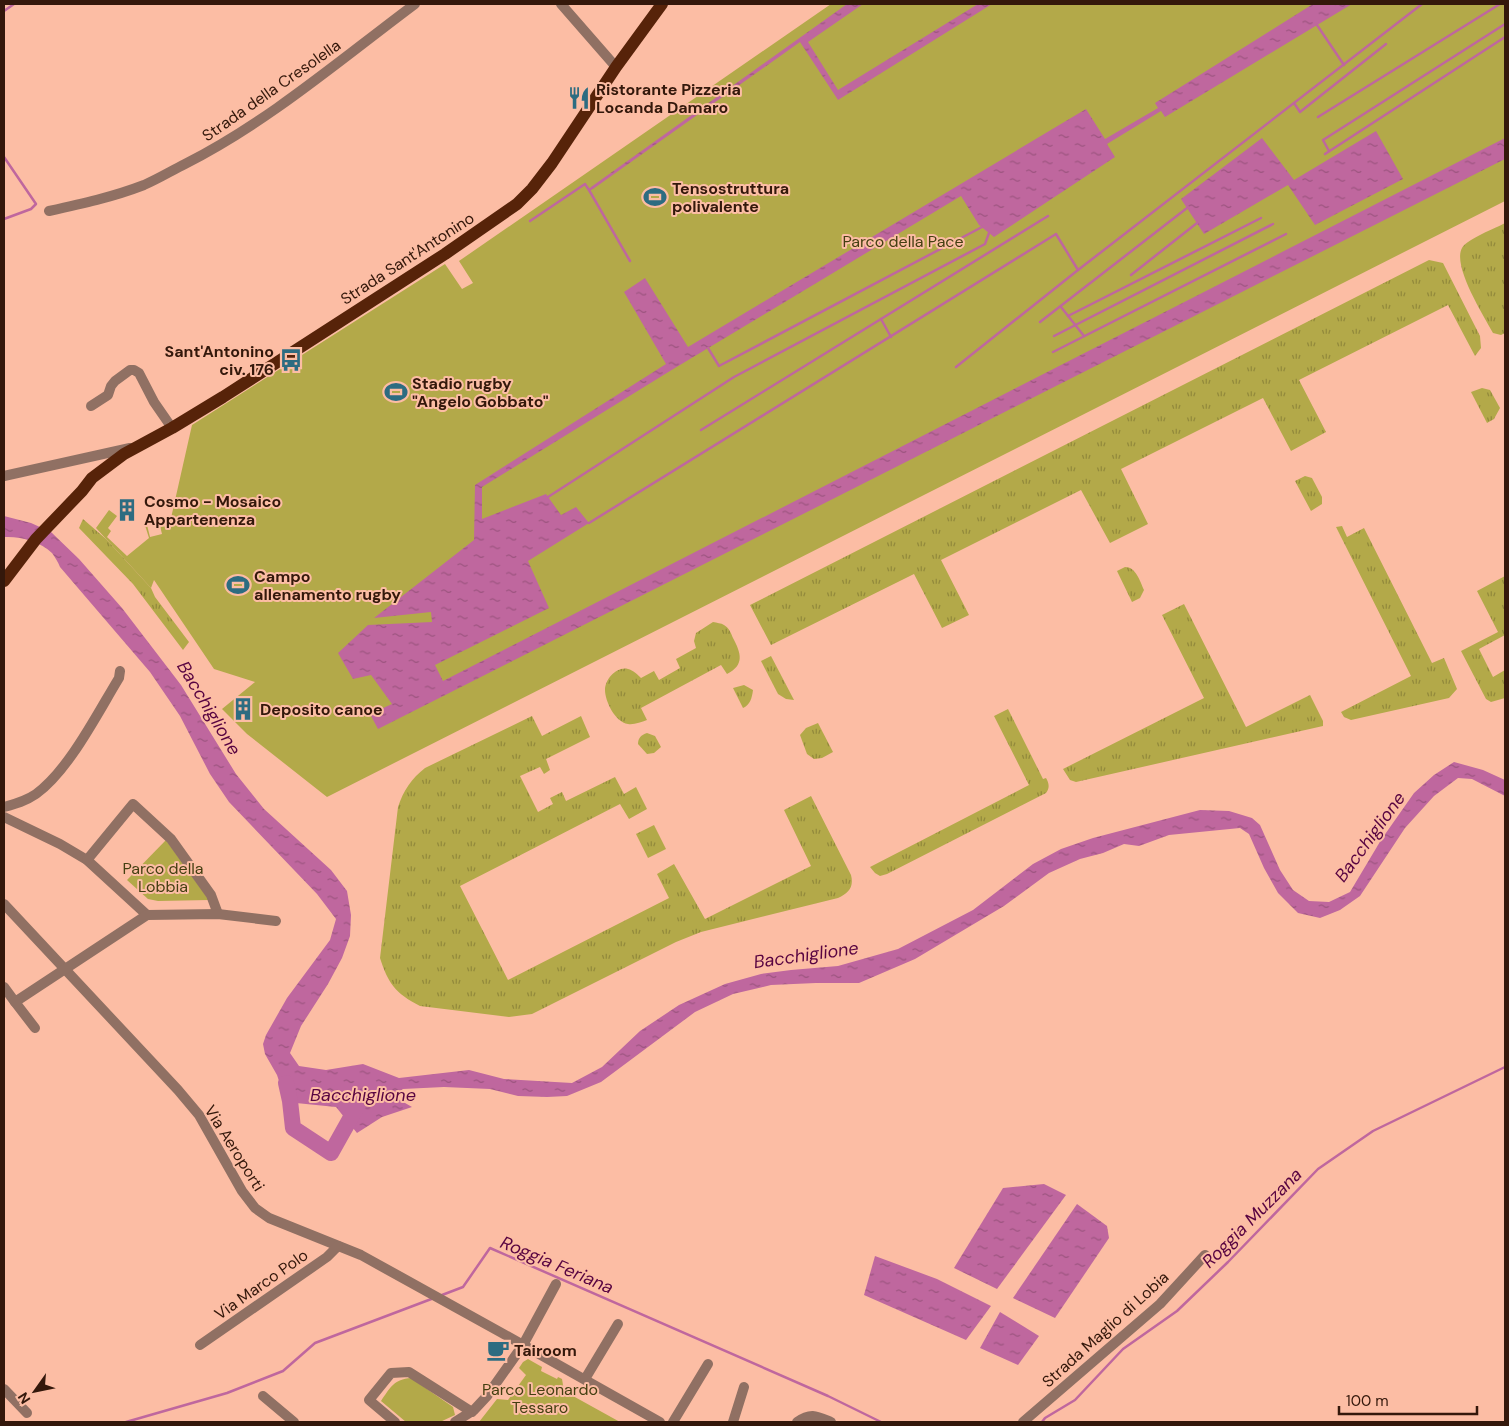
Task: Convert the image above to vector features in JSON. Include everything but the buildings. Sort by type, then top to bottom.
[{"type":"main road","name":"Strada Sant'Antonino","points":[[107,468],[148,446],[170,429],[446,254],[517,204],[532,189],[552,163],[616,67],[662,4]]},
{"type":"main road","name":"Strada Sant'Antonino","points":[[107,468],[136,446],[170,429]]},
{"type":"main road","points":[[4,581],[36,539],[107,468]]},
{"type":"street","name":"Strada della Cresolella","points":[[49,211],[92,202],[132,190],[219,147],[346,58],[415,4]]},
{"type":"street","points":[[561,4],[616,67]]},
{"type":"street","points":[[91,406],[108,395],[115,380],[130,370],[134,370],[140,373],[170,429]]},
{"type":"street","points":[[4,476],[136,446]]},
{"type":"street","points":[[96,456],[102,457],[105,460],[107,468]]},
{"type":"street","points":[[4,807],[35,795],[56,776],[85,735],[119,678],[120,671]]},
{"type":"street","points":[[87,860],[133,804],[171,840],[211,895],[218,914]]},
{"type":"street","points":[[4,817],[60,844],[87,860],[147,915]]},
{"type":"street","name":"Via Aeroporti","points":[[4,904],[199,1115],[242,1191],[255,1208],[269,1218],[361,1255],[660,1422]]},
{"type":"street","points":[[15,1002],[147,915],[218,914],[276,921]]},
{"type":"street","points":[[4,987],[35,1028]]},
{"type":"street","name":"Via Marco Polo","points":[[200,1345],[327,1257],[338,1246]]},
{"type":"street","name":"Strada Maglio di Lobia","points":[[1023,1422],[1160,1304],[1205,1255]]},
{"type":"street","points":[[455,1422],[472,1412],[487,1396],[523,1345],[556,1284]]},
{"type":"street","points":[[585,1379],[618,1324]]},
{"type":"street","points":[[674,1422],[708,1364]]},
{"type":"street","points":[[395,1422],[369,1400],[391,1372],[409,1372],[472,1412]]},
{"type":"street","points":[[733,1422],[744,1387]]},
{"type":"street","points":[[4,1389],[27,1413]]},
{"type":"street","points":[[263,1396],[294,1422]]},
{"type":"street","points":[[797,1422],[809,1416],[816,1416],[831,1422]]},
{"type":"green space","name":"Parco della Pace","points":[[831,4],[1505,4],[1505,201],[327,797],[247,734],[222,709],[255,682],[214,669],[154,580],[151,588],[96,528],[109,510],[117,516],[108,528],[111,531],[107,537],[127,556],[149,538],[144,522],[146,521],[150,537],[162,534],[160,526],[169,527],[192,425],[445,264],[462,289],[473,283],[459,261]]},
{"type":"green space","points":[[1505,223],[1505,333],[1501,335],[1493,333],[1470,291],[1461,266],[1460,256],[1462,248],[1470,241]]},
{"type":"green space","points":[[1429,260],[1443,263],[1480,336],[1481,348],[1475,356],[1448,305],[1299,380],[1326,432],[1291,451],[1263,398],[1121,469],[1148,524],[1110,543],[1081,490],[941,560],[969,615],[942,628],[914,574],[771,645],[750,605]]},
{"type":"green space","points":[[1482,388],[1490,390],[1500,408],[1494,419],[1487,423],[1471,392]]},
{"type":"green space","points":[[1305,476],[1312,478],[1322,497],[1322,504],[1311,511],[1295,481]]},
{"type":"green space","points":[[83,519],[106,539],[151,588],[155,597],[189,642],[183,650],[133,584],[79,528]]},
{"type":"green space","points":[[1342,526],[1347,537],[1364,528],[1432,663],[1444,658],[1457,689],[1449,698],[1351,720],[1344,717],[1341,712],[1411,676],[1336,527]]},
{"type":"green space","points":[[1125,567],[1135,572],[1144,590],[1140,598],[1132,602],[1117,571]]},
{"type":"green space","points":[[1505,576],[1505,635],[1479,649],[1493,677],[1505,670],[1505,698],[1491,702],[1486,699],[1461,651],[1498,632],[1477,591]]},
{"type":"green space","points":[[1184,604],[1246,727],[1310,695],[1323,721],[1323,726],[1076,782],[1070,780],[1063,769],[1204,698],[1162,615]]},
{"type":"green space","points":[[713,622],[724,625],[731,632],[740,658],[737,667],[727,674],[721,665],[641,708],[647,720],[630,724],[623,722],[615,715],[605,695],[607,682],[612,674],[620,669],[628,669],[634,671],[641,678],[654,671],[659,680],[680,668],[676,659],[696,648],[694,641],[696,633]]},
{"type":"green space","points":[[771,656],[794,700],[786,699],[778,694],[761,661]]},
{"type":"green space","points":[[744,685],[753,690],[750,701],[743,708],[733,688]]},
{"type":"green space","points":[[1008,709],[1043,779],[1046,778],[1047,780],[1049,787],[1046,793],[887,874],[880,876],[875,873],[870,867],[1029,785],[994,716]]},
{"type":"green space","points":[[532,716],[542,736],[581,716],[590,737],[546,759],[550,770],[544,774],[540,767],[520,776],[538,812],[553,804],[550,798],[562,792],[566,801],[615,777],[624,794],[636,787],[647,809],[629,819],[620,804],[460,886],[508,980],[669,898],[657,874],[674,864],[705,919],[811,866],[784,810],[811,796],[851,875],[852,883],[850,889],[838,898],[701,932],[676,942],[532,1014],[509,1017],[420,1006],[398,992],[386,974],[380,958],[400,801],[408,785],[425,768]]},
{"type":"green space","points":[[818,723],[833,752],[822,758],[814,759],[807,754],[800,735],[806,728]]},
{"type":"green space","points":[[647,733],[655,736],[661,747],[654,753],[647,754],[638,744],[640,737]]},
{"type":"green space","points":[[654,825],[666,849],[648,858],[636,834]]},
{"type":"green space","name":"Parco della Lobbia","points":[[166,840],[209,900],[158,901],[148,899],[127,880]]},
{"type":"green space","name":"Parco Leonardo Tessaro","points":[[528,1359],[542,1367],[541,1371],[557,1379],[558,1377],[562,1379],[564,1391],[620,1422],[479,1422],[497,1399],[508,1400],[526,1375],[519,1368]]},
{"type":"green space","points":[[411,1378],[453,1407],[455,1415],[440,1422],[406,1422],[381,1401],[396,1382]]},
{"type":"water","points":[[847,4],[863,4],[808,42],[838,90],[978,4],[992,4],[838,100],[800,42],[593,189],[591,187]]},
{"type":"water","points":[[1313,4],[1352,4],[1165,117],[1161,111],[1107,144],[1115,157],[994,237],[979,225],[961,196],[670,371],[482,487],[482,519],[546,494],[561,515],[576,507],[589,523],[528,561],[549,608],[435,665],[443,681],[1505,138],[1505,159],[378,729],[370,714],[392,704],[371,675],[353,679],[338,653],[368,625],[432,622],[431,612],[374,618],[474,540],[475,485],[666,364],[624,292],[645,278],[688,347],[1086,109],[1105,139],[1158,108],[1155,103]]},
{"type":"water","points":[[1376,131],[1403,179],[1315,225],[1288,185],[1204,234],[1181,199],[1262,138],[1294,180]]},
{"type":"water","name":"Bacchiglione","points":[[4,516],[31,523],[51,532],[79,559],[122,608],[181,685],[236,774],[264,809],[331,870],[347,891],[351,915],[350,936],[342,958],[301,1026],[290,1053],[299,1066],[326,1070],[363,1064],[399,1078],[469,1070],[504,1079],[572,1083],[602,1067],[640,1031],[679,1005],[725,984],[761,974],[838,966],[898,949],[973,910],[1033,864],[1061,849],[1093,838],[1200,810],[1229,811],[1252,818],[1260,825],[1280,870],[1293,890],[1309,901],[1329,902],[1350,892],[1381,840],[1414,793],[1434,775],[1454,762],[1483,770],[1505,780],[1505,796],[1472,779],[1458,778],[1434,796],[1405,828],[1360,896],[1340,910],[1320,918],[1298,913],[1278,893],[1264,868],[1249,834],[1240,828],[1169,835],[1139,846],[1124,844],[1103,853],[1080,859],[1049,873],[1004,906],[915,959],[859,983],[771,985],[733,994],[695,1012],[601,1082],[567,1096],[518,1096],[490,1089],[444,1087],[403,1089],[393,1096],[412,1107],[382,1117],[357,1133],[336,1107],[286,1102],[277,1075],[265,1054],[263,1044],[266,1035],[287,998],[330,940],[336,919],[317,894],[229,802],[210,774],[180,716],[150,672],[60,567],[52,553],[42,545],[29,540],[17,537],[4,537]]},
{"type":"water","points":[[1044,1184],[1066,1195],[997,1289],[954,1268],[1003,1188]]},
{"type":"water","points":[[1077,1204],[1107,1226],[1109,1238],[1055,1318],[1013,1298]]},
{"type":"water","points":[[875,1256],[937,1279],[991,1306],[966,1340],[864,1295]]},
{"type":"water","points":[[1000,1312],[1039,1336],[1018,1365],[980,1348]]},
{"type":"waterway","points":[[4,11],[14,4]]},
{"type":"waterway","points":[[589,523],[1056,234],[1078,270],[1422,4]]},
{"type":"waterway","points":[[1318,117],[1500,4]]},
{"type":"waterway","points":[[1329,151],[1323,140],[1505,24]]},
{"type":"waterway","points":[[1317,25],[1344,65]]},
{"type":"waterway","points":[[1325,154],[1505,37]]},
{"type":"waterway","points":[[1294,103],[1300,112],[1386,44]]},
{"type":"waterway","points":[[4,157],[36,204],[31,209],[4,219]]},
{"type":"waterway","points":[[530,221],[585,184],[589,190],[592,188]]},
{"type":"waterway","points":[[589,190],[630,261]]},
{"type":"waterway","points":[[1040,322],[1187,208]]},
{"type":"waterway","points":[[701,430],[1048,216]]},
{"type":"waterway","points":[[1068,316],[1261,218]]},
{"type":"waterway","points":[[1131,275],[1197,223]]},
{"type":"waterway","points":[[1054,336],[1273,224]]},
{"type":"waterway","points":[[708,348],[719,366],[982,227]]},
{"type":"waterway","points":[[548,497],[734,377],[985,244],[989,233]]},
{"type":"waterway","points":[[1053,352],[1286,234]]},
{"type":"waterway","points":[[956,367],[1078,270]]},
{"type":"waterway","points":[[1061,307],[1084,336]]},
{"type":"waterway","points":[[881,319],[891,337]]},
{"type":"waterway","name":"Roggia Muzzana","points":[[1042,1422],[1045,1418],[1075,1400],[1123,1349],[1177,1311],[1228,1262],[1318,1169],[1373,1131],[1505,1067]]},
{"type":"waterway","points":[[286,1083],[293,1128],[331,1153],[359,1103]]},
{"type":"waterway","name":"Roggia Feriana","points":[[442,1295],[463,1287],[490,1248],[828,1396],[881,1422]]},
{"type":"waterway","name":"Roggia Feriana","points":[[126,1422],[227,1393],[283,1371],[315,1343],[434,1298]]},
{"type":"place","name":"Ristorante Pizzeria Locanda Damaro","points":[[579,98]]},
{"type":"place","name":"Tensostruttura polivalente","points":[[655,197]]},
{"type":"place","name":"Sant'Antonino civ. 176","points":[[291,360]]},
{"type":"place","name":"Stadio rugby \"Angelo Gobbato\"","points":[[396,392]]},
{"type":"place","name":"Cosmo - Mosaico Appartenenza","points":[[127,510]]},
{"type":"place","name":"Campo allenamento rugby","points":[[238,585]]},
{"type":"place","name":"Deposito canoe","points":[[243,709]]},
{"type":"place","name":"Tairoom","points":[[498,1350]]}]
